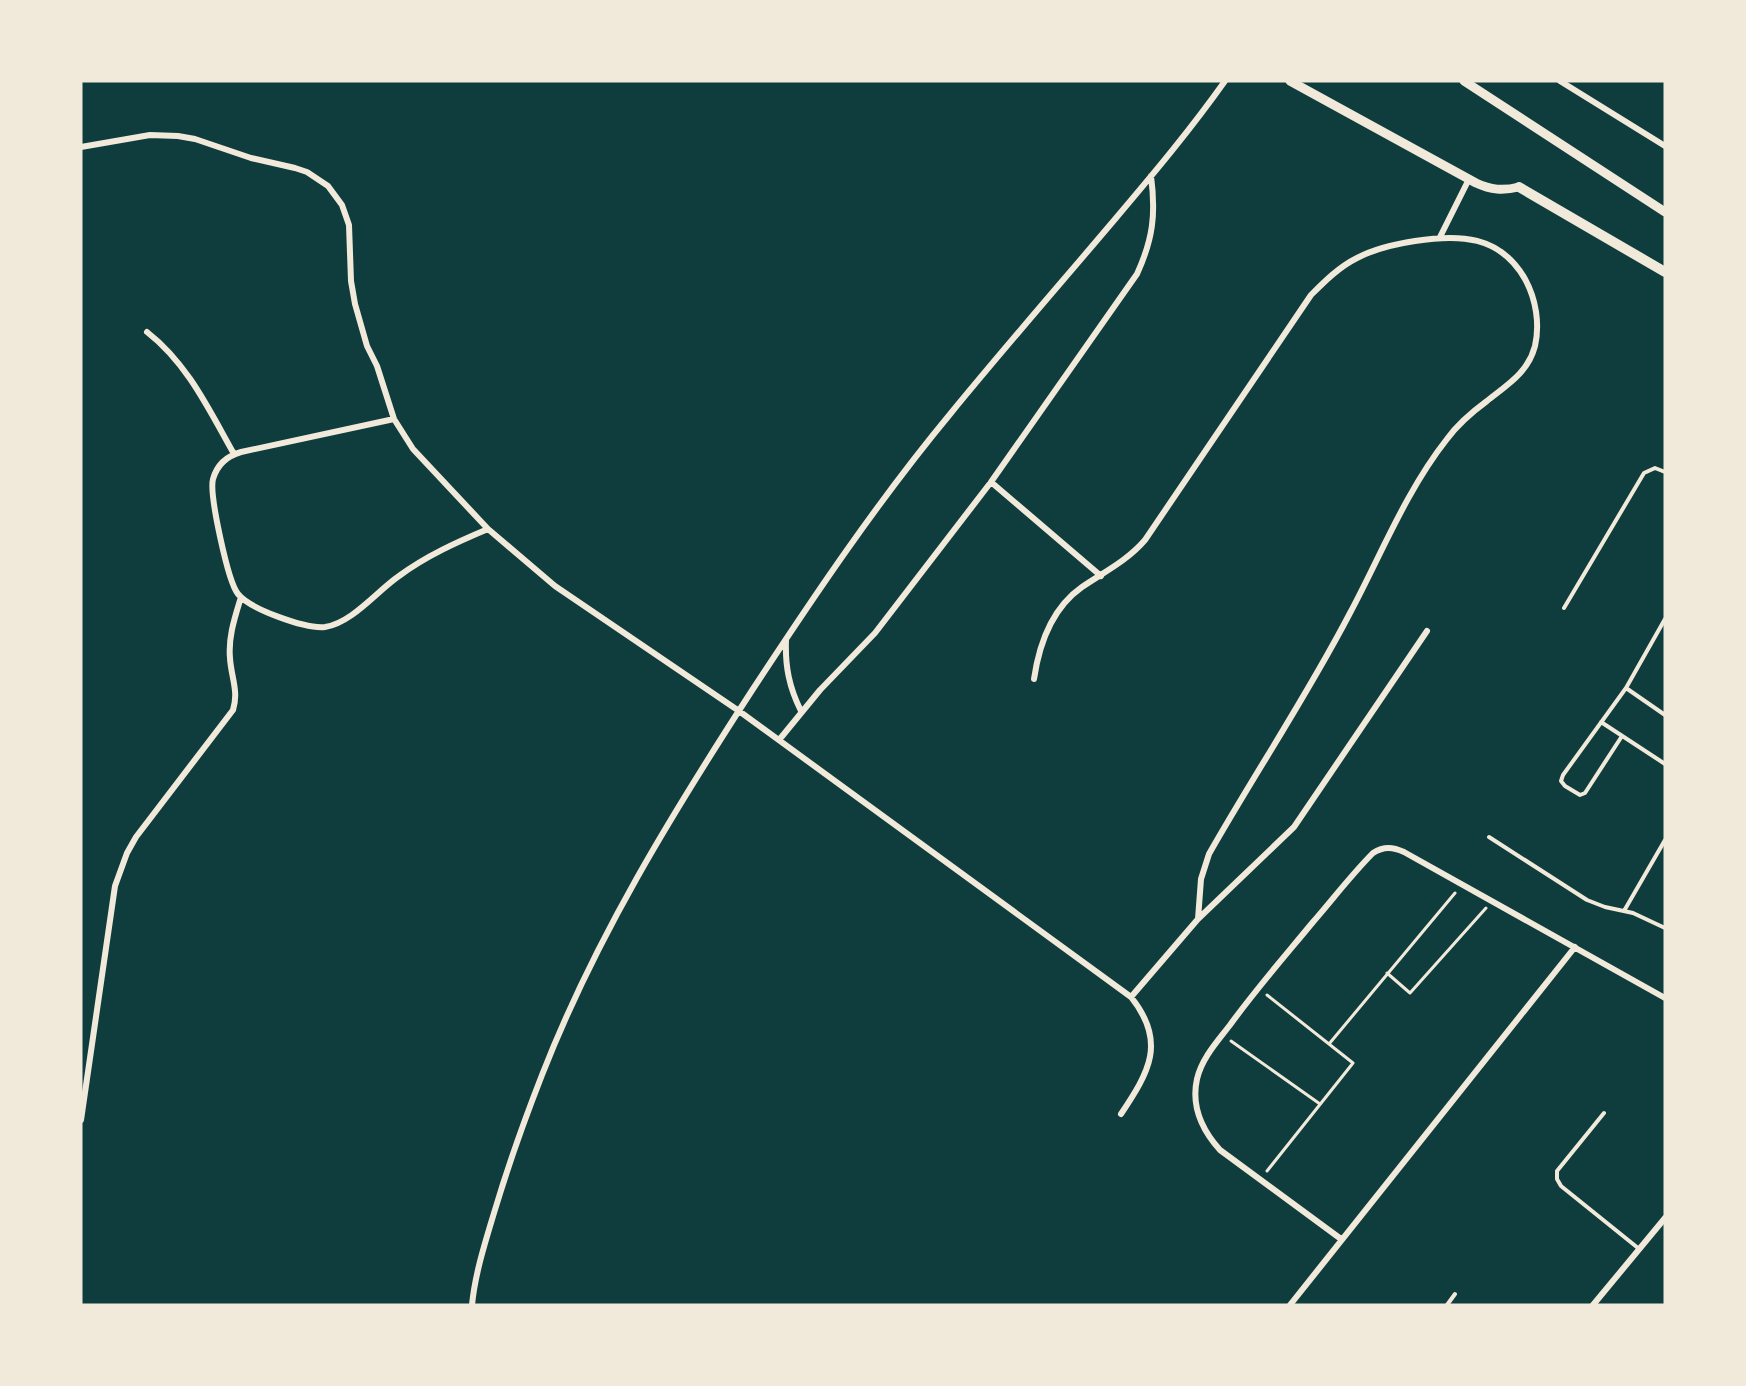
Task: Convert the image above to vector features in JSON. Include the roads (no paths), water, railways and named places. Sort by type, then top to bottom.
[{"type":"main road","points":[[1520,187],[1665,272]]},
{"type":"street","points":[[472,1305],[474,1287],[488,1232],[506,1173],[526,1115],[572,1005],[631,888],[702,768],[786,638],[903,473],[950,413],[1176,147],[1225,81]]},
{"type":"street","points":[[1290,81],[1469,179],[1493,189],[1520,187]]},
{"type":"street","points":[[1464,81],[1665,212]]},
{"type":"street","points":[[1560,81],[1665,146]]},
{"type":"street","points":[[81,147],[150,135],[178,136],[195,139],[251,158],[302,170],[319,178],[328,186],[342,205],[350,225],[350,270],[355,304],[368,346],[394,419],[412,449],[488,530],[555,586],[739,711],[1131,997],[1139,1007],[1149,1032],[1150,1056],[1143,1080],[1121,1114]]},
{"type":"street","points":[[779,740],[801,711],[875,633],[992,482],[1137,274],[1147,251],[1153,226],[1155,201],[1151,176]]},
{"type":"street","points":[[1440,237],[1469,179]]},
{"type":"street","points":[[1034,679],[1041,645],[1057,614],[1081,588],[1124,561],[1145,540],[1311,295],[1324,281],[1357,258],[1374,250],[1440,237],[1464,237],[1487,244],[1498,250],[1516,266],[1529,287],[1537,322],[1530,360],[1515,380],[1476,409],[1449,437],[1415,487],[1317,672],[1209,854],[1201,879],[1197,919]]},
{"type":"street","points":[[147,332],[170,351],[188,375],[234,454]]},
{"type":"street","points":[[394,419],[234,454],[217,469],[212,491],[228,572],[233,586],[241,597],[292,622],[312,627],[331,626],[347,618],[398,576],[420,562],[464,539],[488,530]]},
{"type":"street","points":[[992,482],[1101,576]]},
{"type":"street","points":[[81,1119],[112,903],[118,878],[136,837],[233,710],[236,694],[229,649],[241,597]]},
{"type":"street","points":[[1131,997],[1197,919],[1294,827],[1427,631]]},
{"type":"street","points":[[786,638],[788,675],[792,693],[801,711]]},
{"type":"street","points":[[1341,1239],[1220,1150],[1208,1135],[1199,1118],[1196,1093],[1197,1080],[1206,1057],[1222,1035],[1257,988],[1368,858],[1379,850],[1397,849],[1665,998]]},
{"type":"street","points":[[1290,1305],[1575,947]]},
{"type":"street","points":[[1593,1305],[1665,1218]]},
{"type":"lane","points":[[1564,608],[1644,473],[1654,468],[1665,472]]},
{"type":"lane","points":[[1622,736],[1585,793],[1580,795],[1565,786],[1561,781],[1563,775],[1626,688],[1665,619]]},
{"type":"lane","points":[[1626,688],[1665,715]]},
{"type":"lane","points":[[1601,722],[1665,764]]},
{"type":"lane","points":[[1489,837],[1587,900],[1642,917],[1665,928]]},
{"type":"lane","points":[[1624,911],[1665,840]]},
{"type":"lane","points":[[1604,1113],[1557,1171],[1557,1179],[1561,1186],[1638,1248]]},
{"type":"lane","points":[[1447,1305],[1455,1294]]}]
